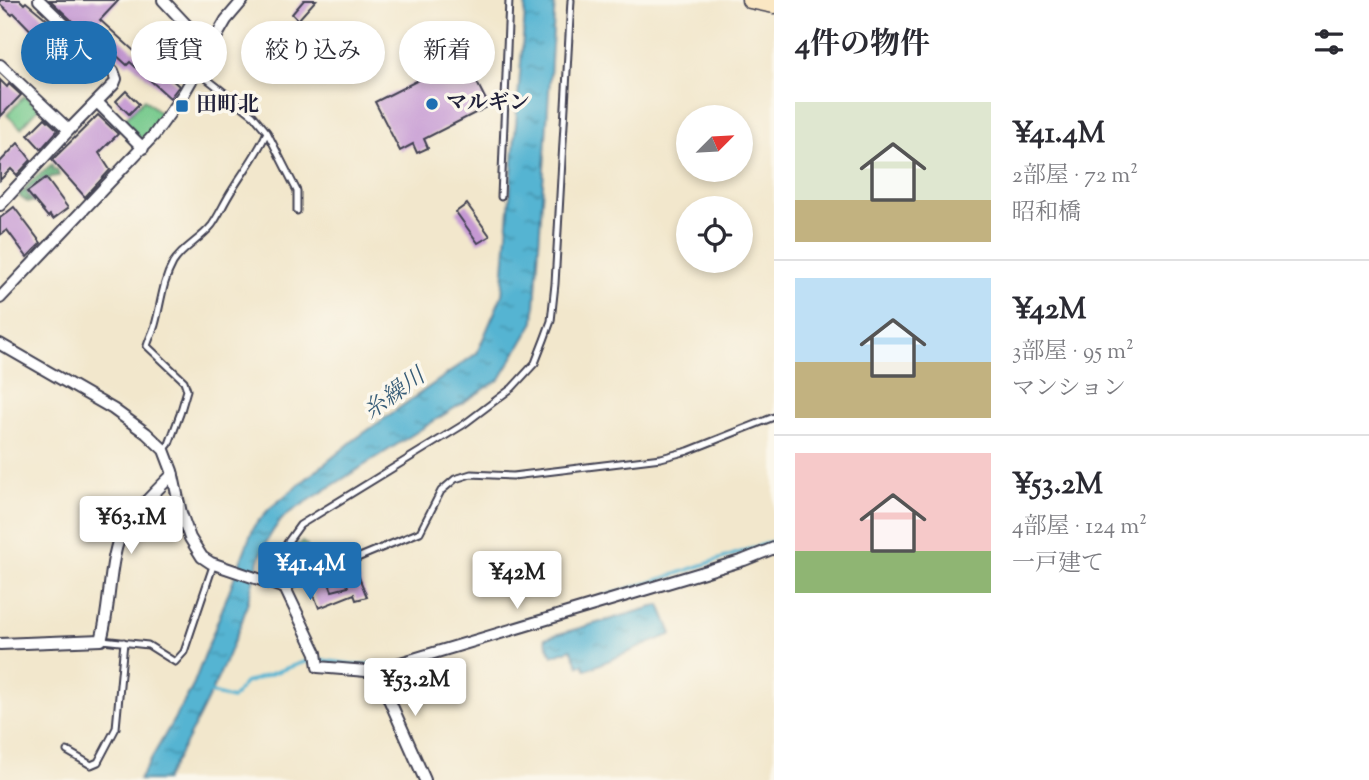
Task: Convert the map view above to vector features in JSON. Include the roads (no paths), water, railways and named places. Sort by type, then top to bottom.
[{"type":"main road","points":[[750,0],[774,5]]},
{"type":"street","points":[[0,205],[116,79],[113,71],[38,0]]},
{"type":"street","points":[[164,0],[183,21]]},
{"type":"street","points":[[225,21],[243,0]]},
{"type":"street","points":[[0,65],[69,130]]},
{"type":"street","points":[[0,298],[144,148],[189,84]]},
{"type":"street","points":[[97,102],[144,148]]},
{"type":"street","points":[[0,344],[113,410],[146,433],[164,450],[173,474],[181,513],[190,538],[202,557],[276,584],[317,659],[318,667],[376,670],[667,584],[774,548]]},
{"type":"street","points":[[0,644],[101,640],[110,600],[115,551],[124,529],[147,500],[173,474]]},
{"type":"street","points":[[376,670],[425,780]]},
{"type":"lane","points":[[501,197],[509,0]]},
{"type":"lane","points":[[276,584],[287,543],[300,525],[463,425],[512,388],[535,363],[551,321],[555,284],[571,0]]},
{"type":"lane","points":[[214,84],[253,115],[267,132],[298,191],[297,211]]},
{"type":"lane","points":[[164,450],[187,390],[184,381],[148,346],[164,285],[182,251],[198,240],[212,225],[267,132]]},
{"type":"lane","points":[[276,584],[420,532],[441,491],[455,479],[471,474],[513,476],[661,458],[688,451],[774,417]]},
{"type":"lane","points":[[101,640],[148,645],[175,662],[180,659],[217,564]]},
{"type":"lane","points":[[66,751],[91,765],[98,762],[116,728],[124,642]]},
{"type":"water","points":[[526,0],[555,0],[534,322],[500,379],[286,515],[276,526],[262,551],[234,642],[165,780],[139,780],[192,688],[254,526],[269,509],[354,440],[477,353],[502,295]]},
{"type":"water","points":[[660,605],[672,634],[586,670],[583,664],[579,666],[571,649],[552,656],[545,638]]},
{"type":"waterway","points":[[516,623],[774,541]]},
{"type":"waterway","points":[[206,691],[232,699],[245,683],[304,662],[322,660],[359,665],[378,663]]},
{"type":"place","name":"マルギン","points":[[432,104]]},
{"type":"place","name":"田町北","points":[[182,106]]},
{"type":"water label","name":"糸繰川","points":[[395,395]]}]
